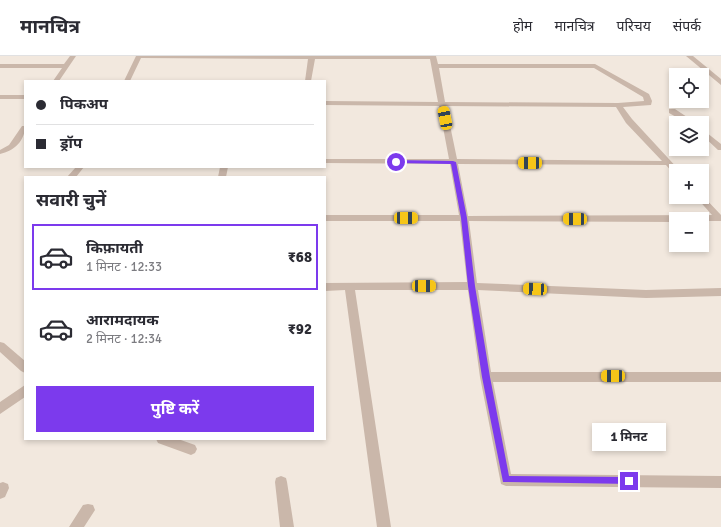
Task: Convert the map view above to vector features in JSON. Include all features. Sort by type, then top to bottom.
[{"type":"street","points":[[57,80],[73,56]]},
{"type":"street","points":[[127,80],[139,56],[312,57],[595,66],[646,96],[648,100],[648,102],[644,104],[618,105],[326,103]]},
{"type":"street","points":[[689,56],[721,83]]},
{"type":"street","points":[[308,80],[312,57]]},
{"type":"street","points":[[434,60],[464,218],[472,286],[486,377],[506,480],[721,482]]},
{"type":"street","points":[[0,66],[66,66]]},
{"type":"street","points":[[0,97],[24,97]]},
{"type":"street","points":[[618,105],[629,121],[669,163]]},
{"type":"street","points":[[672,111],[680,116]]},
{"type":"street","points":[[0,152],[12,147],[24,129]]},
{"type":"street","points":[[709,137],[721,148]]},
{"type":"street","points":[[326,161],[669,163]]},
{"type":"street","points":[[72,176],[79,168]]},
{"type":"street","points":[[707,204],[720,218]]},
{"type":"street","points":[[326,218],[669,219]]},
{"type":"street","points":[[709,218],[720,218]]},
{"type":"street","points":[[326,286],[472,286],[646,294],[721,292]]},
{"type":"street","points":[[349,286],[384,527]]},
{"type":"street","points":[[0,346],[24,367]]},
{"type":"street","points":[[486,377],[721,377]]},
{"type":"street","points":[[0,409],[24,391]]},
{"type":"street","points":[[165,440],[191,449]]},
{"type":"street","points":[[281,482],[287,527]]},
{"type":"street","points":[[76,527],[88,510]]},
{"type":"route","points":[[396,162],[453,162],[464,218],[472,286],[486,377],[506,480],[629,481]]}]
